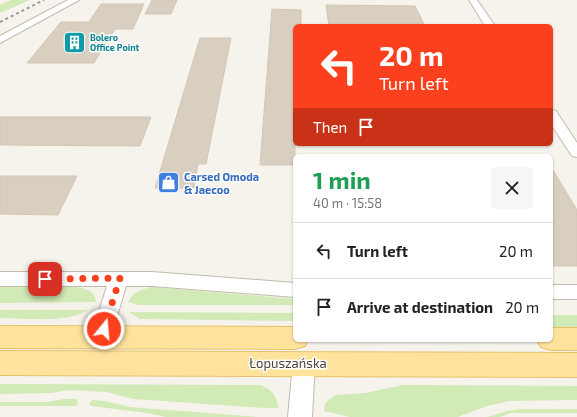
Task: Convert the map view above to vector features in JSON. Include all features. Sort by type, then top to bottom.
[{"type":"main road","name":"Łopuszańska","points":[[0,338],[102,337],[299,351],[577,365]]},
{"type":"main road","points":[[553,339],[577,340]]},
{"type":"main road","name":"Łopuszańska","points":[[0,362],[299,351]]},
{"type":"street","points":[[0,40],[76,0]]},
{"type":"street","points":[[473,0],[489,24]]},
{"type":"street","points":[[553,117],[577,153]]},
{"type":"street","points":[[102,337],[120,278]]},
{"type":"street","points":[[0,279],[120,278],[293,290]]},
{"type":"street","points":[[553,292],[577,292]]},
{"type":"street","points":[[299,351],[300,417]]},
{"type":"green space","points":[[11,0],[30,0],[0,13],[0,5]]},
{"type":"green space","points":[[58,286],[80,288],[88,290],[93,294],[96,302],[0,303],[0,287]]},
{"type":"green space","points":[[152,287],[293,299],[293,305],[139,305],[128,302],[132,296],[144,289]]},
{"type":"green space","points":[[0,310],[88,310],[68,317],[46,319],[0,318]]},
{"type":"green space","points":[[129,312],[293,313],[293,321],[140,319]]},
{"type":"green space","points":[[553,315],[577,315],[577,328],[553,328]]},
{"type":"green space","points":[[0,384],[260,385],[271,391],[277,400],[278,408],[134,399],[106,392],[68,390],[52,393],[0,394]]},
{"type":"green space","points":[[403,385],[577,386],[577,400],[510,401],[487,406],[458,417],[350,417],[324,411],[326,402],[336,395],[365,393]]},
{"type":"green space","points":[[64,399],[77,399],[78,402],[76,406],[0,406],[0,402],[46,402]]},
{"type":"green space","points":[[92,400],[105,401],[130,407],[258,417],[166,417],[147,413],[91,406],[89,404]]},
{"type":"green space","points":[[520,409],[577,409],[577,413],[510,413],[500,417],[487,417]]},
{"type":"building","points":[[152,0],[177,0],[171,14],[145,14]]},
{"type":"building","name":"Bolero Office Point","points":[[101,4],[144,4],[133,29],[115,29],[94,63],[27,63],[61,22],[89,22]]},
{"type":"building","points":[[326,5],[415,6],[424,24],[329,24]]},
{"type":"building","points":[[272,9],[301,10],[301,24],[293,24],[293,146],[295,146],[295,154],[293,154],[293,165],[260,165]]},
{"type":"building","points":[[200,38],[231,38],[206,164],[198,164],[194,188],[155,188]]},
{"type":"building","points":[[0,117],[151,117],[140,146],[0,145]]},
{"type":"building","points":[[553,170],[577,210],[577,266],[553,266]]},
{"type":"building","points":[[0,176],[77,176],[58,215],[0,214]]},
{"type":"railway","points":[[0,22],[44,0]]},
{"type":"place","name":"Bolero Office Point","points":[[75,42]]},
{"type":"place","name":"Carsed Omoda & Jaecoo","points":[[169,182]]},
{"type":"route","points":[[45,279],[120,278],[104,329]]}]
